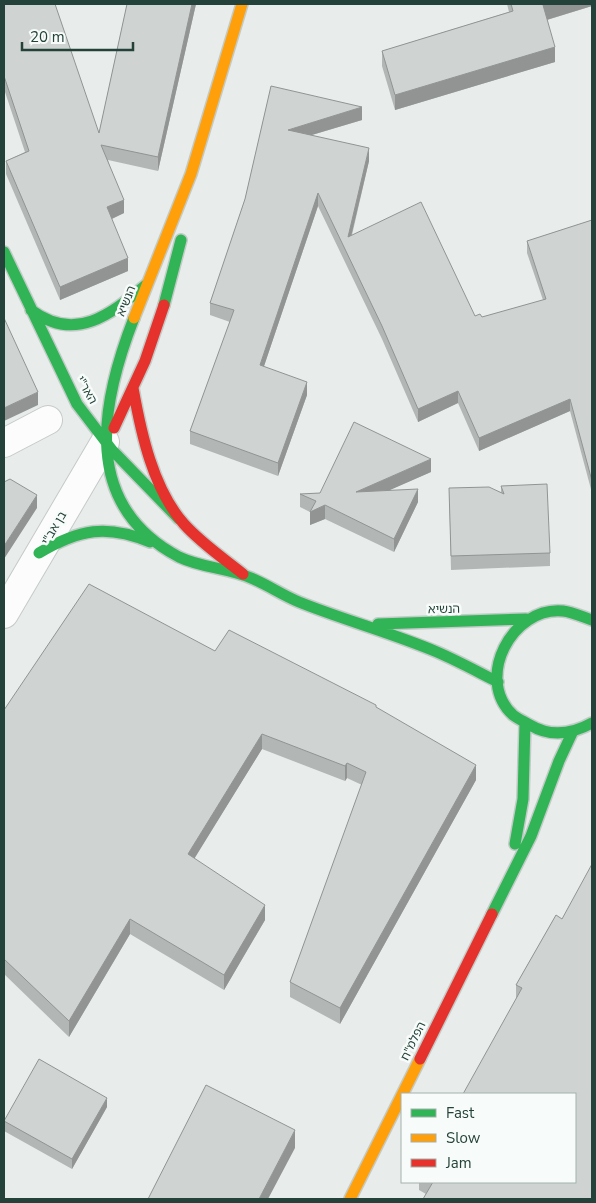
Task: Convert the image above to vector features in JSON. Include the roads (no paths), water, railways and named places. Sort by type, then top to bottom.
[{"type":"street","name":"הנשיא","points":[[242,4],[191,174],[120,354],[112,382],[105,442],[110,478],[116,496],[136,526],[156,544],[181,558],[207,568],[245,576],[298,601],[431,650],[498,682]]},
{"type":"street","name":"הנשיא","points":[[105,442],[133,388],[165,297],[183,227],[191,174]]},
{"type":"street","name":"האר\"י","points":[[4,252],[77,404],[105,442],[179,518]]},
{"type":"street","points":[[31,310],[37,316],[51,323],[65,326],[79,325],[98,319],[115,310],[147,284]]},
{"type":"street","name":"הנשיא","points":[[133,388],[137,416],[145,444],[155,471],[179,518],[245,576]]},
{"type":"street","points":[[4,443],[48,420]]},
{"type":"street","name":"בן אב\"י","points":[[4,614],[38,553],[105,442]]},
{"type":"street","points":[[38,553],[69,536],[98,530],[131,534],[156,544]]},
{"type":"street","points":[[592,620],[575,612],[566,611],[546,612],[526,619],[510,634],[500,651],[497,671],[500,692],[510,710],[534,728],[553,733],[573,731],[592,723]]},
{"type":"street","name":"הנשיא","points":[[361,624],[526,619]]},
{"type":"street","name":"הפלמ\"ח","points":[[500,896],[516,838],[523,796],[526,756],[525,723]]},
{"type":"street","name":"הפלמ\"ח","points":[[402,1093],[531,836],[559,761],[573,731]]},
{"type":"street","name":"הפלמ\"ח","points":[[350,1199],[401,1096]]}]
